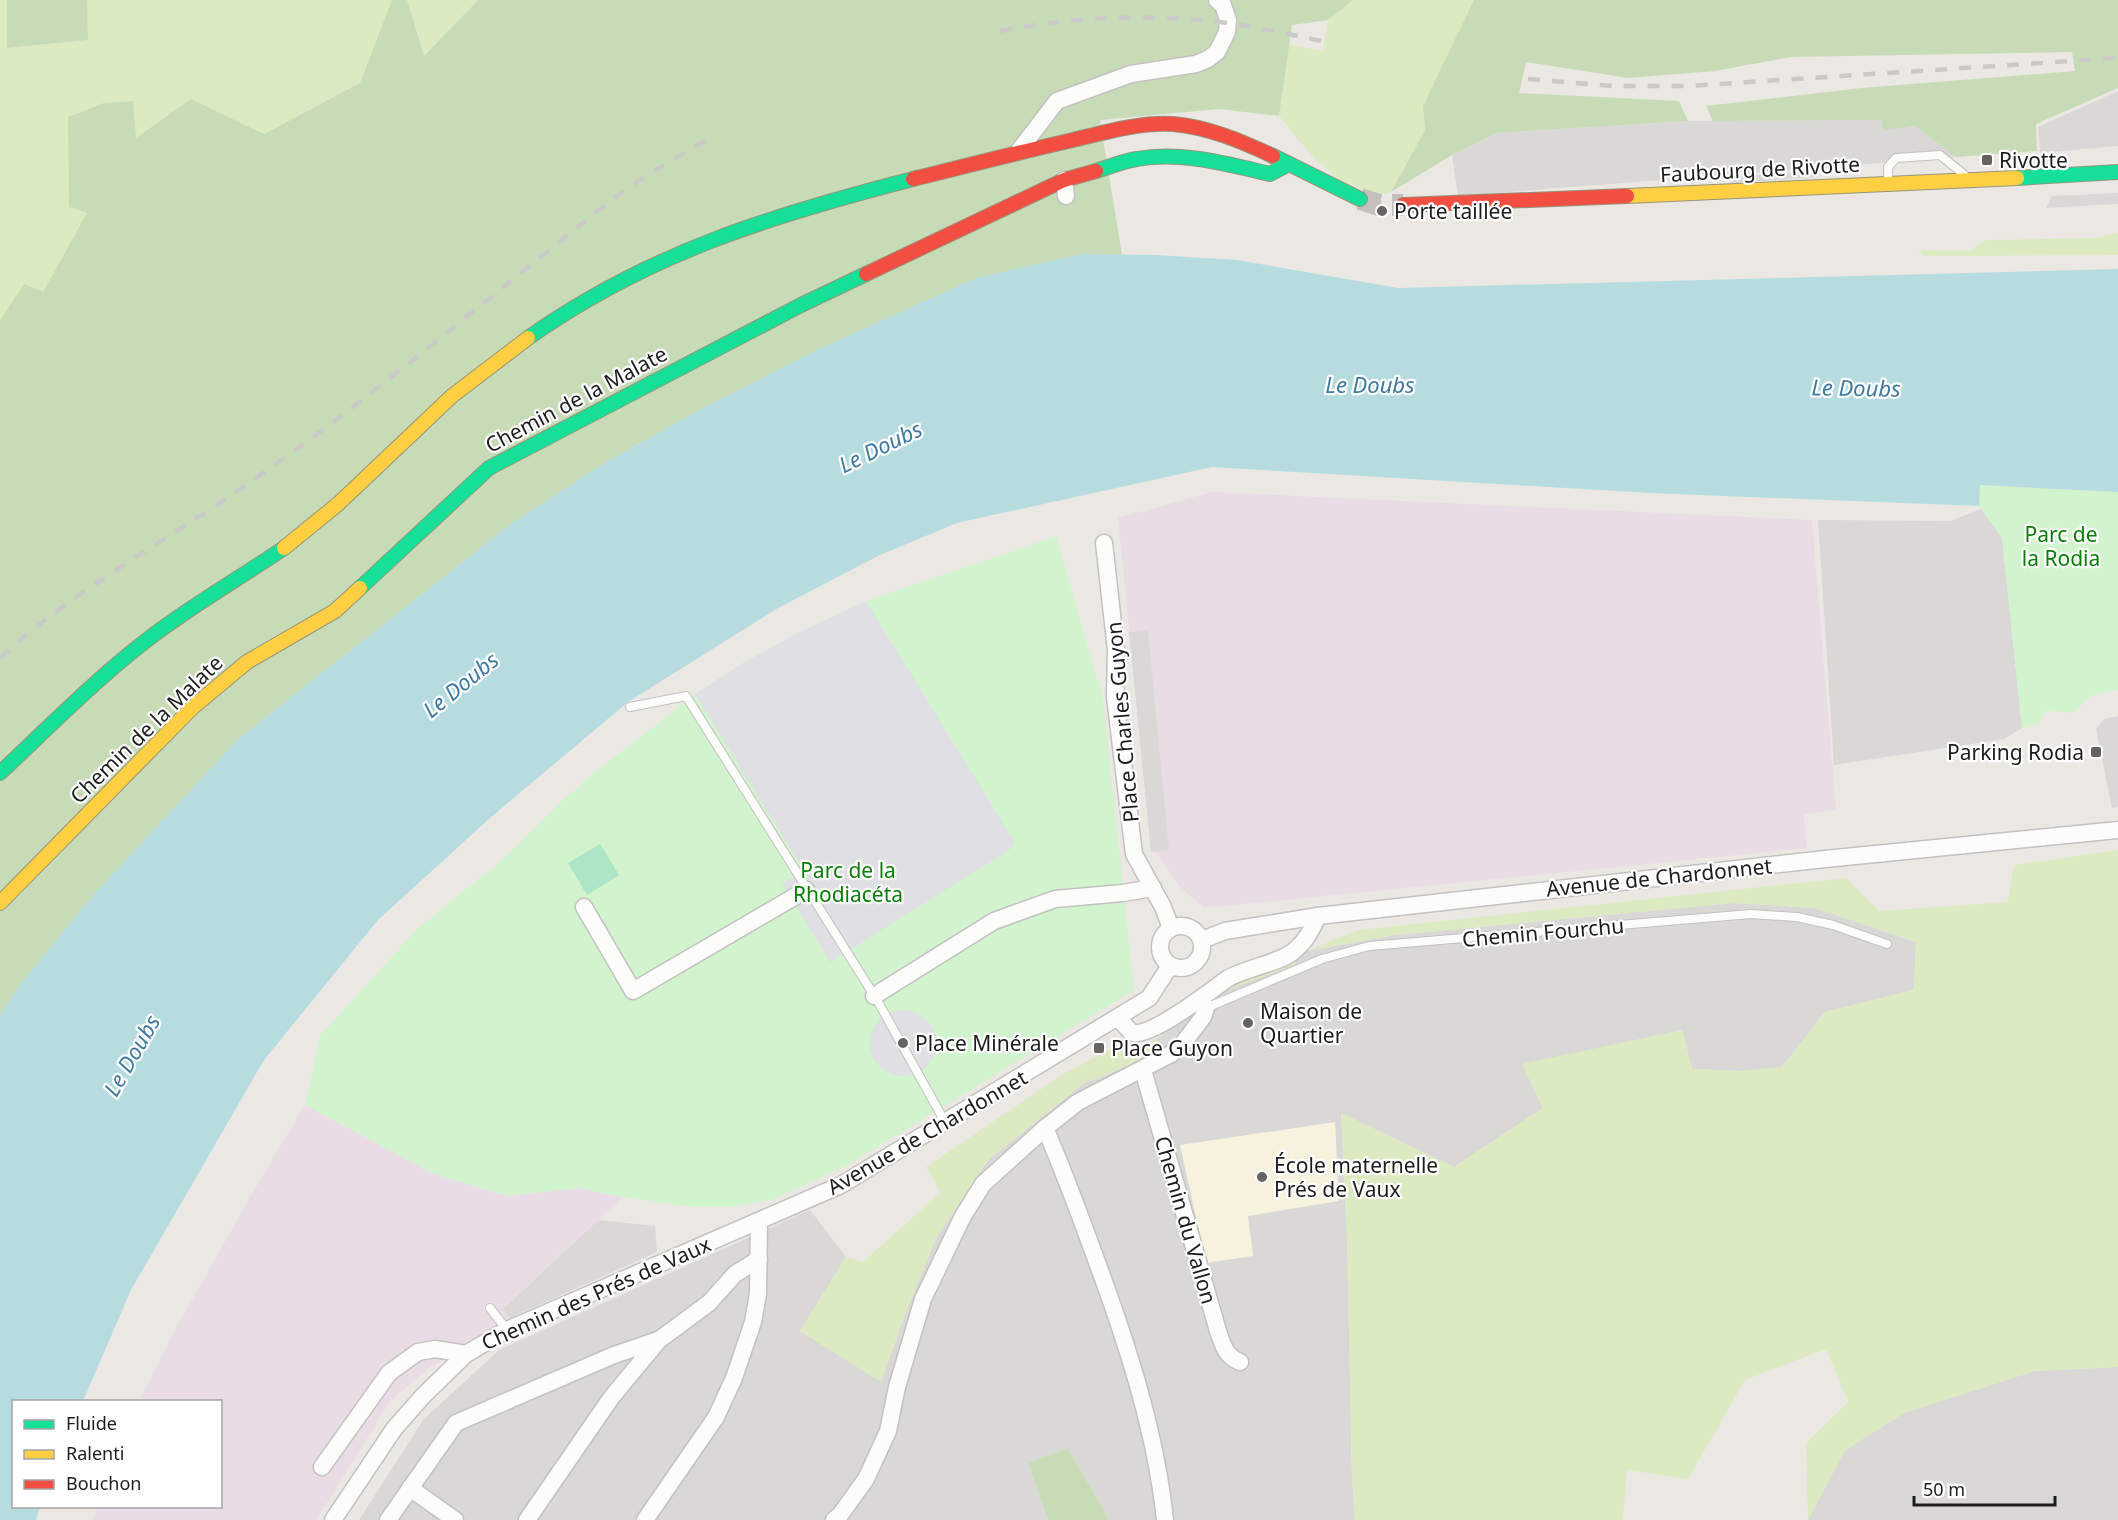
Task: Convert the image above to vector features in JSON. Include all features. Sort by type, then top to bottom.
[{"type":"main road","points":[[0,773],[136,648],[306,531],[346,497],[462,387],[511,349],[590,297],[664,259],[755,224],[813,206],[1018,152],[1156,123],[1188,126],[1228,137],[1360,199]]},
{"type":"main road","name":"Chemin de la Malate","points":[[0,903],[192,707],[247,662],[335,611],[489,468],[801,305],[1136,159],[1182,157],[1202,159],[1270,174],[1289,164]]},
{"type":"main road","name":"Faubourg de Rivotte","points":[[1403,205],[1650,196],[2118,172]]},
{"type":"street","points":[[1018,152],[1057,101],[1131,74],[1196,64],[1208,59],[1217,52],[1227,32],[1228,20],[1223,5],[1218,0]]},
{"type":"street","name":"Place Charles Guyon","points":[[1104,543],[1116,651],[1115,697],[1134,854],[1163,907],[1171,928]]},
{"type":"street","name":"Avenue de Chardonnet","points":[[1202,940],[1225,931],[1318,916],[1825,859],[2118,830]]},
{"type":"street","points":[[874,996],[994,921],[1055,899],[1153,888]]},
{"type":"street","points":[[584,907],[633,991],[806,890]]},
{"type":"street","points":[[1118,1018],[1132,1033],[1138,1034],[1203,1004],[1229,978],[1294,952],[1311,932],[1318,916]]},
{"type":"street","points":[[1185,926],[1192,928],[1202,940],[1201,955],[1192,966],[1185,968],[1170,966],[1161,956],[1160,944],[1166,932],[1171,928],[1185,926]]},
{"type":"street","name":"Avenue de Chardonnet","points":[[759,1221],[841,1185],[1118,1018],[1149,998],[1170,966]]},
{"type":"street","points":[[834,1520],[866,1479],[888,1431],[897,1387],[923,1299],[963,1216],[983,1184],[1078,1102],[1143,1070],[1181,1046],[1203,1017],[1203,1004]]},
{"type":"street","name":"Chemin du Vallon","points":[[1143,1070],[1218,1331],[1225,1352],[1232,1359],[1240,1362]]},
{"type":"street","points":[[1046,1128],[1067,1179],[1125,1342],[1155,1453],[1165,1520]]},
{"type":"street","points":[[645,1520],[716,1417],[734,1378],[753,1322],[758,1294],[759,1221]]},
{"type":"street","name":"Chemin des Prés de Vaux","points":[[333,1520],[394,1428],[466,1354],[507,1330],[759,1221]]},
{"type":"street","points":[[527,1520],[611,1398],[659,1340],[709,1303],[735,1274],[759,1259]]},
{"type":"street","points":[[388,1520],[456,1423],[614,1355],[659,1340]]},
{"type":"street","points":[[322,1467],[389,1373],[418,1352],[435,1349],[466,1354]]},
{"type":"street","points":[[410,1488],[454,1520]]},
{"type":"lane","points":[[1889,183],[1888,167],[1896,158],[1940,154],[1972,181]]},
{"type":"lane","points":[[630,707],[686,696],[874,996],[945,1122]]},
{"type":"lane","name":"Chemin Fourchu","points":[[1203,1004],[1322,959],[1369,946],[1751,914],[1797,917],[1833,925],[1887,944]]},
{"type":"lane","points":[[490,1308],[507,1330]]},
{"type":"shaded area","points":[[2118,91],[2118,146],[2040,153],[2038,127]]},
{"type":"shaded area","points":[[1881,120],[1883,129],[1916,126],[1956,157],[1458,196],[1452,155],[1497,133],[1688,121]]},
{"type":"shaded area","points":[[1818,171],[1818,177],[1732,183],[1731,177]]},
{"type":"shaded area","points":[[2118,193],[2118,204],[2046,208],[2052,196]]},
{"type":"shaded area","points":[[1212,492],[1812,520],[1836,810],[1803,814],[1807,848],[1204,908],[1180,887],[1151,846],[1118,518]]},
{"type":"shaded area","points":[[1981,509],[2002,537],[2022,728],[2004,739],[1834,765],[1818,520],[1950,521]]},
{"type":"shaded area","points":[[866,601],[1015,843],[1008,851],[830,962],[782,883],[804,870],[695,694],[743,663],[800,632]]},
{"type":"shaded area","points":[[1148,631],[1169,850],[1151,852],[1129,632]]},
{"type":"shaded area","points":[[2118,716],[2118,807],[2112,808],[2096,729],[2104,719]]},
{"type":"shaded area","points":[[1733,903],[1815,908],[1916,942],[1914,990],[1825,1012],[1782,1067],[1742,1071],[1692,1069],[1682,1030],[1523,1065],[1543,1108],[1454,1167],[1341,1113],[1347,1235],[1355,1520],[1109,1520],[1068,1448],[1028,1463],[1048,1520],[359,1520],[423,1420],[499,1350],[810,1210],[846,1257],[800,1331],[881,1381],[936,1238],[988,1160],[1084,1083],[1144,1060],[1161,1049],[1156,1039],[1228,989],[1230,984],[1307,951],[1395,935]]},
{"type":"shaded area","name":"Place Minérale","points":[[903,1010],[915,1013],[926,1020],[933,1031],[936,1043],[933,1055],[926,1066],[915,1073],[903,1076],[891,1073],[880,1066],[873,1055],[870,1043],[873,1031],[880,1020],[891,1013]]},
{"type":"shaded area","points":[[305,1105],[434,1174],[507,1196],[579,1188],[623,1197],[502,1309],[510,1318],[431,1367],[391,1400],[316,1520],[92,1520],[97,1508],[222,1508],[222,1400],[140,1400],[172,1335]]},
{"type":"shaded area","name":"École maternelle Prés de Vaux","points":[[1335,1122],[1339,1201],[1248,1216],[1253,1256],[1206,1263],[1180,1145]]},
{"type":"shaded area","points":[[980,1178],[924,1283],[896,1358],[881,1429],[874,1422],[881,1382],[905,1314],[936,1238]]},
{"type":"shaded area","points":[[598,1220],[655,1226],[657,1252],[510,1318],[502,1310]]},
{"type":"shaded area","points":[[2118,1367],[2118,1520],[1808,1520],[1845,1450],[1904,1413],[2035,1371]]},
{"type":"green space","points":[[0,0],[7,0],[8,48],[88,40],[87,0],[392,0],[360,83],[264,134],[191,99],[87,213],[43,293],[0,321]]},
{"type":"green space","points":[[7,0],[87,0],[88,40],[7,48]]},
{"type":"green space","points":[[392,0],[407,0],[424,56],[478,0],[1353,0],[1328,20],[1292,25],[1279,116],[1219,109],[1100,120],[1122,255],[1082,254],[819,349],[703,408],[603,464],[511,524],[237,740],[0,1024],[0,321],[24,284],[43,292],[87,213],[69,207],[68,117],[104,103],[133,101],[136,138],[191,99],[264,134],[360,83]]},
{"type":"green space","points":[[407,0],[478,0],[424,56]]},
{"type":"green space","points":[[1353,0],[1474,0],[1423,106],[1425,130],[1391,192],[1377,196],[1337,178],[1311,155],[1279,116],[1288,44],[1323,51],[1328,20]]},
{"type":"green space","points":[[1474,0],[2118,0],[2118,88],[2036,124],[2037,151],[1956,157],[1915,126],[1883,130],[1881,120],[1713,121],[1706,106],[1861,88],[2075,71],[2072,52],[1791,57],[1715,71],[1628,78],[1526,62],[1519,93],[1679,101],[1688,121],[1497,133],[1452,155],[1391,192],[1425,130],[1423,106]]},
{"type":"green space","points":[[2118,233],[2118,255],[1923,256],[1918,250],[1970,251],[1986,240],[2096,238]]},
{"type":"green space","name":"Parc de la Rodia","points":[[1979,485],[2118,492],[2118,690],[2092,695],[2073,713],[2046,710],[2038,725],[2022,728],[2002,538],[1979,506]]},
{"type":"green space","name":"Parc de la Rhodiacéta","points":[[1056,536],[1103,699],[1134,990],[846,1166],[772,1200],[730,1207],[692,1207],[579,1188],[507,1196],[434,1174],[305,1105],[320,1036],[418,928],[500,862],[594,773],[695,694],[743,663],[800,632],[866,601]]},
{"type":"green space","points":[[600,844],[619,875],[587,895],[568,863]]},
{"type":"green space","points":[[2118,850],[2118,1367],[2035,1371],[1904,1413],[1845,1450],[1808,1520],[1806,1443],[1848,1402],[1826,1349],[1745,1380],[1688,1479],[1627,1470],[1623,1520],[1355,1520],[1347,1235],[1341,1113],[1454,1167],[1543,1108],[1522,1064],[1682,1030],[1692,1069],[1742,1071],[1782,1067],[1825,1012],[1914,990],[1916,942],[1815,908],[1733,903],[1395,935],[1307,951],[1358,930],[1846,878],[1879,911],[2008,902],[2014,865]]},
{"type":"green space","points":[[1293,957],[1296,964],[1228,990],[1230,984]]},
{"type":"green space","points":[[1156,1039],[1162,1049],[1144,1060],[1084,1083],[988,1160],[936,1238],[905,1314],[881,1382],[800,1331],[846,1257],[863,1262],[941,1192],[926,1167],[1065,1073],[1115,1047],[1133,1049]]},
{"type":"green space","points":[[1068,1448],[1109,1520],[1048,1520],[1028,1463]]},
{"type":"water","name":"Le Doubs","points":[[1082,254],[1156,255],[1237,260],[1398,288],[2118,269],[2118,492],[1980,485],[1979,506],[1650,493],[1212,467],[957,523],[880,555],[778,608],[628,702],[490,818],[378,920],[264,1060],[131,1290],[83,1400],[12,1400],[12,1508],[40,1508],[36,1520],[0,1520],[0,1016],[20,984],[96,892],[237,740],[511,524],[603,464],[703,408],[819,349],[976,278]]},
{"type":"tunnel","points":[[1360,199],[1379,205],[1403,205]]},
{"type":"railway","points":[[1000,31],[1088,19],[1148,17],[1236,24],[1322,41]]},
{"type":"railway","points":[[1528,79],[1612,86],[1688,86],[2118,58]]},
{"type":"railway","points":[[0,658],[29,633],[90,588],[249,483],[343,415],[614,198],[644,177],[711,137]]},
{"type":"traffic: fast","points":[[1273,156],[1360,199]]},
{"type":"traffic: fast","points":[[1096,171],[1127,161],[1154,157],[1204,160],[1270,174],[1289,164]]},
{"type":"traffic: fast","points":[[2017,178],[2118,172]]},
{"type":"traffic: fast","points":[[528,338],[573,308],[619,282],[713,240],[811,207],[913,179]]},
{"type":"traffic: fast","points":[[360,588],[489,468],[801,305],[866,274]]},
{"type":"traffic: fast","points":[[0,773],[124,658],[160,630],[284,548]]},
{"type":"traffic: slow","points":[[1627,196],[2017,178]]},
{"type":"traffic: slow","points":[[284,548],[338,504],[452,396],[528,338]]},
{"type":"traffic: slow","points":[[0,903],[193,707],[247,662],[335,611],[360,588]]},
{"type":"traffic: jam","points":[[913,179],[1110,131],[1161,124],[1212,131],[1273,156]]},
{"type":"traffic: jam","points":[[866,274],[1064,180],[1096,171]]},
{"type":"traffic: jam","points":[[1403,205],[1627,196]]},
{"type":"place","name":"Rivotte","points":[[1987,160]]},
{"type":"place","name":"Porte taillée","points":[[1382,211]]},
{"type":"place","name":"Parking Rodia","points":[[2096,752]]},
{"type":"place","name":"Maison de Quartier","points":[[1248,1023]]},
{"type":"place","name":"Place Minérale","points":[[903,1043]]},
{"type":"place","name":"Place Guyon","points":[[1099,1048]]},
{"type":"place","name":"École maternelle Prés de Vaux","points":[[1262,1177]]}]
